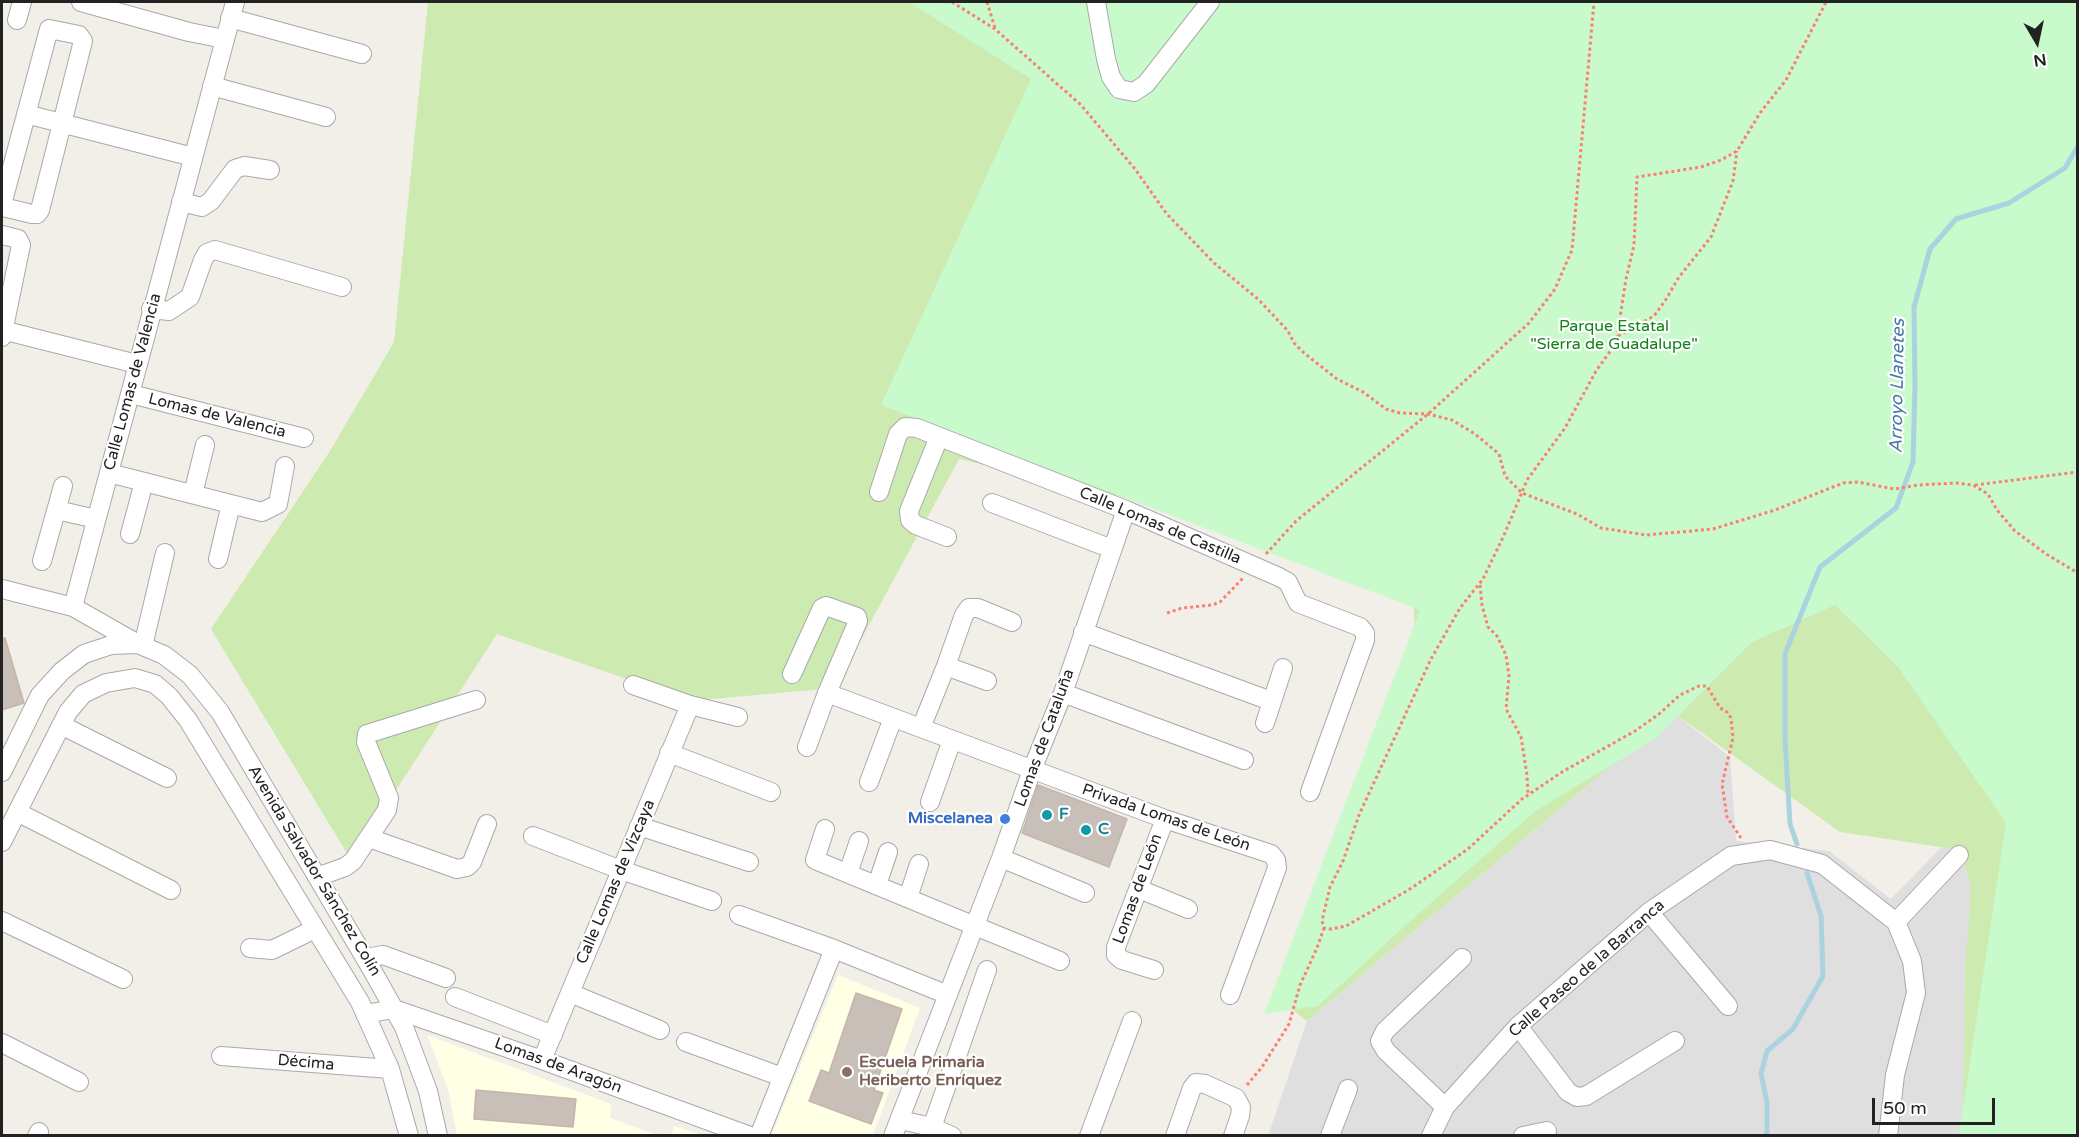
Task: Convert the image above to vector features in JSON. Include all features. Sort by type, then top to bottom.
[{"type":"street","points":[[17,20],[22,2]]},
{"type":"street","points":[[81,2],[189,32],[225,39]]},
{"type":"street","points":[[1096,2],[1111,77],[1119,89],[1134,92],[1146,84],[1210,2]]},
{"type":"street","points":[[232,10],[362,54]]},
{"type":"street","name":"Calle Lomas de Valencia","points":[[73,607],[232,10]]},
{"type":"street","points":[[49,28],[79,35],[83,41],[61,123],[40,210],[37,214],[32,214],[7,208],[3,205],[3,201],[49,28]]},
{"type":"street","points":[[212,86],[326,117]]},
{"type":"street","points":[[26,114],[193,157]]},
{"type":"street","points":[[181,202],[202,207],[211,201],[235,169],[244,166],[270,170]]},
{"type":"street","points":[[2,235],[18,239],[21,245],[2,332],[138,364]]},
{"type":"street","points":[[151,309],[168,311],[190,297],[203,260],[207,253],[215,250],[342,287]]},
{"type":"street","name":"Lomas de Valencia","points":[[131,394],[304,438]]},
{"type":"street","name":"Calle Lomas de Castilla","points":[[879,492],[898,434],[905,427],[917,428],[1126,510],[1255,566],[1288,582],[1298,603],[1306,608],[1360,627],[1365,633],[1365,640],[1310,792]]},
{"type":"street","points":[[939,437],[909,511],[910,519],[916,525],[947,537]]},
{"type":"street","points":[[193,494],[205,445]]},
{"type":"street","name":"Lomas de Valencia","points":[[109,473],[262,512],[278,504],[285,466]]},
{"type":"street","points":[[130,534],[144,482]]},
{"type":"street","points":[[42,561],[63,486]]},
{"type":"street","points":[[992,503],[1112,549]]},
{"type":"street","points":[[218,559],[231,504]]},
{"type":"street","points":[[57,510],[96,519]]},
{"type":"street","name":"Lomas de Cataluña","points":[[897,1128],[1002,858],[1032,770],[1063,693],[1126,510]]},
{"type":"street","points":[[2,772],[40,695],[62,671],[84,654],[111,645],[140,645],[165,553]]},
{"type":"street","name":"Avenida Salvador Sánchez Colín","points":[[2,589],[73,607],[140,645],[164,655],[190,675],[220,712],[404,1027],[428,1091],[438,1136]]},
{"type":"street","points":[[792,674],[822,608],[826,606],[857,617],[858,621],[807,747]]},
{"type":"street","points":[[921,728],[964,615],[969,608],[978,608],[1012,622]]},
{"type":"street","points":[[1083,632],[1271,701]]},
{"type":"street","points":[[946,666],[987,681]]},
{"type":"street","points":[[1265,723],[1283,668]]},
{"type":"street","name":"Avenida Salvador Sánchez Colín","points":[[61,725],[68,712],[84,694],[106,683],[135,678],[155,684],[170,696],[268,852],[365,1014],[390,1069],[409,1136]]},
{"type":"street","points":[[633,685],[690,705],[738,717]]},
{"type":"street","name":"Privada Lomas de León","points":[[827,693],[1165,819],[1271,854],[1276,860],[1277,868],[1230,995]]},
{"type":"street","points":[[1063,693],[1244,760]]},
{"type":"street","points":[[317,877],[345,867],[353,861],[387,810],[389,798],[366,742],[367,734],[476,700]]},
{"type":"street","name":"Calle Lomas de Vizcaya","points":[[542,1060],[690,705]]},
{"type":"street","points":[[869,782],[893,718]]},
{"type":"street","points":[[2,842],[61,725],[167,778]]},
{"type":"street","points":[[930,801],[952,740]]},
{"type":"street","points":[[669,753],[771,792]]},
{"type":"street","points":[[16,812],[171,890]]},
{"type":"street","name":"Lomas de León","points":[[1154,970],[1122,960],[1116,955],[1116,947],[1165,819]]},
{"type":"street","points":[[369,838],[458,869],[467,867],[472,862],[487,824]]},
{"type":"street","points":[[639,826],[749,862]]},
{"type":"street","points":[[825,828],[815,860],[1060,961]]},
{"type":"street","points":[[532,836],[712,901]]},
{"type":"street","points":[[268,852],[294,837]]},
{"type":"street","points":[[848,873],[859,841]]},
{"type":"street","name":"Calle Paseo de la Barranca","points":[[1431,1136],[1445,1107],[1518,1026],[1649,912],[1731,856],[1770,850],[1822,864],[1896,922],[1912,961],[1916,993],[1895,1075],[1888,1136]]},
{"type":"street","points":[[877,885],[888,852]]},
{"type":"street","points":[[1896,922],[1959,855]]},
{"type":"street","points":[[1002,858],[1085,893]]},
{"type":"street","points":[[908,898],[919,864]]},
{"type":"street","points":[[1139,889],[1188,909]]},
{"type":"street","points":[[1649,912],[1728,1006]]},
{"type":"street","points":[[739,915],[834,949],[948,995]]},
{"type":"street","points":[[2,921],[123,979]]},
{"type":"street","points":[[250,948],[272,950],[315,929]]},
{"type":"street","points":[[759,1136],[834,949]]},
{"type":"street","points":[[365,958],[383,955],[446,978]]},
{"type":"street","points":[[1445,1107],[1386,1052],[1380,1041],[1385,1031],[1462,958]]},
{"type":"street","points":[[931,1131],[987,970]]},
{"type":"street","points":[[570,993],[660,1030]]},
{"type":"street","points":[[456,997],[553,1035]]},
{"type":"street","name":"Lomas de Aragón","points":[[365,1014],[394,1009],[750,1136]]},
{"type":"street","points":[[1089,1136],[1132,1021]]},
{"type":"street","points":[[1518,1026],[1568,1092],[1577,1097],[1586,1096],[1675,1041]]},
{"type":"street","points":[[2,1042],[79,1082]]},
{"type":"street","points":[[686,1042],[782,1077]]},
{"type":"street","name":"Décima","points":[[221,1056],[390,1069]]},
{"type":"street","points":[[1175,1136],[1192,1088],[1196,1083],[1205,1084],[1236,1098],[1241,1107],[1233,1136]]},
{"type":"street","points":[[1330,1136],[1348,1089]]},
{"type":"street","points":[[897,1128],[931,1131],[952,1136]]},
{"type":"street","points":[[1523,1136],[1547,1131]]},
{"type":"path","points":[[952,2],[995,29],[1081,105],[1135,169],[1166,213],[1214,263],[1258,299],[1288,331],[1294,343],[1304,353],[1337,379],[1363,392],[1386,409],[1400,413],[1428,414],[1452,420],[1475,434],[1499,454],[1505,476],[1522,493],[1577,514],[1601,528],[1646,535],[1713,530],[1775,510],[1843,483],[1858,482],[1894,489],[1946,483],[1973,485],[2078,472]]},
{"type":"path","points":[[987,2],[995,29]]},
{"type":"path","points":[[1167,612],[1220,602],[1296,521],[1428,414],[1529,323],[1555,289],[1572,250],[1594,2]]},
{"type":"path","points":[[1618,336],[1654,316],[1679,277],[1711,237],[1733,181],[1737,151],[1760,113],[1786,81],[1827,2]]},
{"type":"path","points":[[1236,1098],[1262,1067],[1289,1024],[1300,985],[1324,927],[1322,921],[1324,907],[1330,887],[1343,861],[1359,815],[1431,659],[1452,620],[1480,585],[1506,533],[1527,480],[1576,411],[1596,371],[1616,343],[1626,279],[1635,245],[1637,177],[1701,167],[1737,151]]},
{"type":"path","points":[[1973,485],[1988,494],[1997,510],[2015,531],[2046,554],[2078,573]]},
{"type":"path","points":[[1480,585],[1488,627],[1497,636],[1506,655],[1509,676],[1506,709],[1521,737],[1528,795]]},
{"type":"path","points":[[1324,927],[1331,929],[1346,926],[1430,876],[1468,849],[1528,795],[1562,772],[1635,731],[1692,688],[1707,686],[1720,708],[1727,712],[1732,725],[1734,738],[1722,784],[1727,818],[1739,835],[1745,854]]},
{"type":"shaded area","points":[[1674,713],[1730,757],[1736,841],[1829,851],[1891,899],[1960,828],[2005,895],[1971,1135],[1268,1136],[1307,1021]]},
{"type":"shaded area","name":"Escuela Primaria Heriberto Enríquez","points":[[838,975],[920,1008],[873,1135],[771,1136]]},
{"type":"shaded area","points":[[427,1035],[611,1104],[610,1118],[656,1135],[457,1135],[448,1089]]},
{"type":"shaded area","points":[[675,1126],[700,1135],[671,1135]]},
{"type":"green space","name":"Parque Estatal \"Sierra de Guadalupe\"","points":[[428,2],[2077,2],[2077,1135],[1963,1135],[1965,971],[1971,889],[1961,850],[1840,832],[1674,713],[1307,1021],[1274,995],[1415,637],[1413,591],[1262,529],[959,459],[835,688],[690,701],[497,634],[351,860],[211,629],[330,451],[394,342]]},
{"type":"green space","name":"Parque Estatal \"Sierra de Guadalupe\"","points":[[909,2],[2077,2],[2077,1135],[1959,1135],[2006,823],[1898,667],[1835,605],[1752,642],[1655,739],[1537,810],[1408,923],[1318,1006],[1264,1014],[1420,610],[881,405],[1031,79]]},
{"type":"building","points":[[5,638],[24,703],[2,710],[2,639]]},
{"type":"building","points":[[1038,785],[1127,819],[1109,867],[1022,833]]},
{"type":"building","points":[[856,993],[902,1009],[874,1090],[883,1093],[871,1124],[809,1101],[821,1070],[829,1073]]},
{"type":"building","points":[[476,1090],[576,1099],[573,1127],[474,1119]]},
{"type":"waterway","name":"Arroyo Llanetes","points":[[1797,844],[1790,824],[1785,739],[1785,654],[1820,567],[1896,508],[1913,462],[1914,307],[1930,249],[1956,219],[2009,203],[2065,168],[2078,146]]},
{"type":"waterway","name":"Arroyo Llanetes","points":[[1765,1136],[1767,1133],[1767,1102],[1761,1074],[1767,1051],[1793,1029],[1823,976],[1821,916],[1807,873]]},
{"type":"place","name":"F","points":[[1047,815]]},
{"type":"place","name":"Miscelanea","points":[[1005,819]]},
{"type":"place","name":"C","points":[[1086,830]]},
{"type":"place","name":"Escuela Primaria Heriberto Enríquez","points":[[847,1072]]}]
